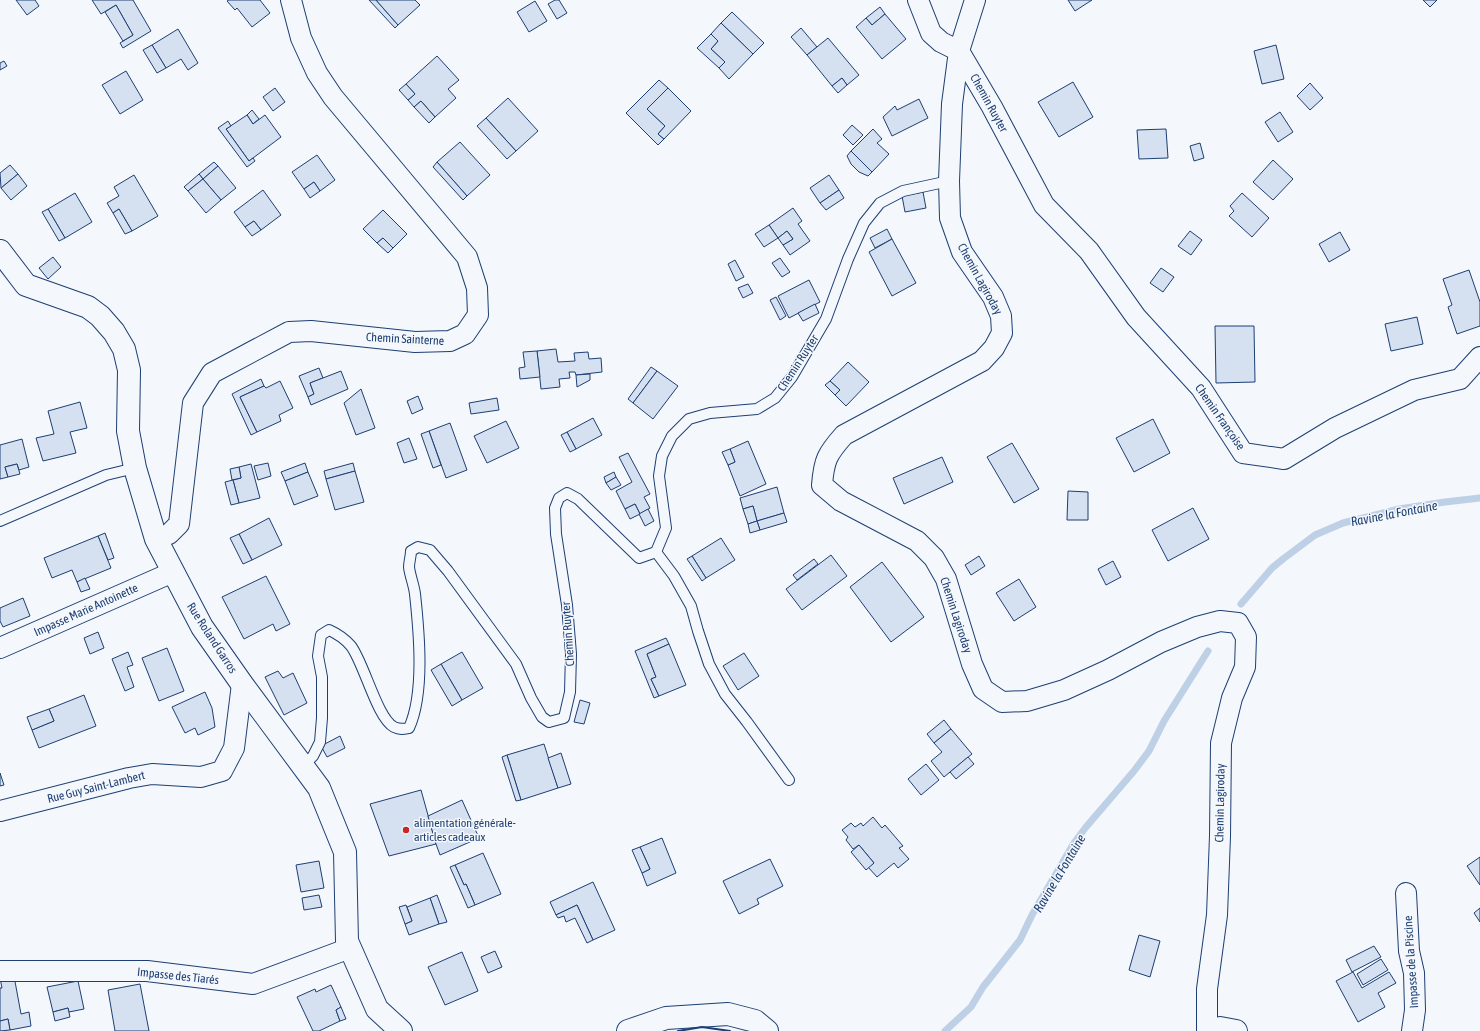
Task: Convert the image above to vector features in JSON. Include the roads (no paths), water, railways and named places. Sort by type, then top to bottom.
[{"type":"main road","name":"Rue Roland Garros","points":[[0,251],[26,285],[88,307],[100,316],[114,332],[124,349],[129,370],[128,431],[142,496],[156,539],[202,627],[319,788],[345,852],[347,941],[377,1009],[401,1031]]},
{"type":"main road","points":[[628,1031],[666,1018],[728,1014],[755,1021],[767,1031]]},
{"type":"main road","points":[[1215,1031],[1220,1028],[1236,1031]]},
{"type":"street","name":"Chemin Sainterne","points":[[156,539],[169,534],[179,524],[193,403],[212,373],[289,332],[311,331],[415,342],[450,341],[464,334],[478,315],[477,288],[467,257],[333,97],[317,73],[301,38],[291,0]]},
{"type":"street","points":[[918,0],[931,33],[941,42],[959,51]]},
{"type":"street","name":"Chemin Lagiroday","points":[[975,0],[959,51],[952,104],[949,181],[950,218],[962,252],[993,298],[1001,316],[1002,333],[994,348],[982,361],[844,435],[832,448],[824,466],[822,485],[841,502],[917,542],[934,558],[946,579],[972,664],[983,689],[1002,702],[1028,701],[1064,690],[1197,626],[1220,621],[1238,623],[1246,637],[1245,668],[1232,698],[1221,742],[1217,915],[1207,989],[1208,1031]]},
{"type":"street","name":"Chemin Ruyter","points":[[959,51],[992,107],[1044,205],[1089,251]]},
{"type":"street","name":"Chemin Françoise","points":[[1089,251],[1136,317],[1201,388],[1243,453],[1284,459],[1335,428],[1414,390],[1460,379],[1480,357]]},
{"type":"street","name":"Impasse Marie Antoinette","points":[[0,648],[173,572]]},
{"type":"street","name":"Rue Guy Saint-Lambert","points":[[0,811],[129,778],[152,774],[201,777],[222,771],[234,748],[242,684]]},
{"type":"street","name":"Impasse de la Piscine","points":[[1406,893],[1409,951],[1414,973],[1414,1010],[1412,1031]]},
{"type":"street","name":"Impasse des Tiarés","points":[[0,971],[147,971],[253,984],[350,948]]},
{"type":"lane","name":"Chemin Ruyter","points":[[303,766],[313,756],[320,742],[322,718],[322,677],[318,656],[322,635],[329,630],[340,635],[352,647],[383,716],[393,727],[400,730],[409,728],[414,717],[420,676],[419,628],[414,588],[409,566],[412,551],[418,547],[430,550],[448,571],[516,664],[531,698],[542,717],[549,722],[564,718],[570,692],[572,654],[556,534],[555,508],[559,498],[567,493],[578,499],[639,558],[656,552],[666,528],[659,476],[662,456],[672,436],[689,419],[710,413],[757,409],[775,398],[792,377],[826,319],[848,259],[864,223],[880,203],[903,191],[949,181]]},
{"type":"lane","points":[[0,521],[106,475],[135,468]]},
{"type":"lane","points":[[656,552],[674,576],[691,606],[709,664],[725,694],[789,780]]},
{"type":"waterway","name":"Ravine la Fontaine","points":[[1241,604],[1272,568],[1315,535],[1343,523],[1399,509],[1480,498]]},
{"type":"waterway","name":"Ravine la Fontaine","points":[[945,1031],[971,1007],[983,987],[1020,940],[1032,915],[1074,843],[1149,751],[1164,721],[1208,651]]},
{"type":"place","name":"alimentation générale- articles cadeaux","points":[[406,830]]}]
